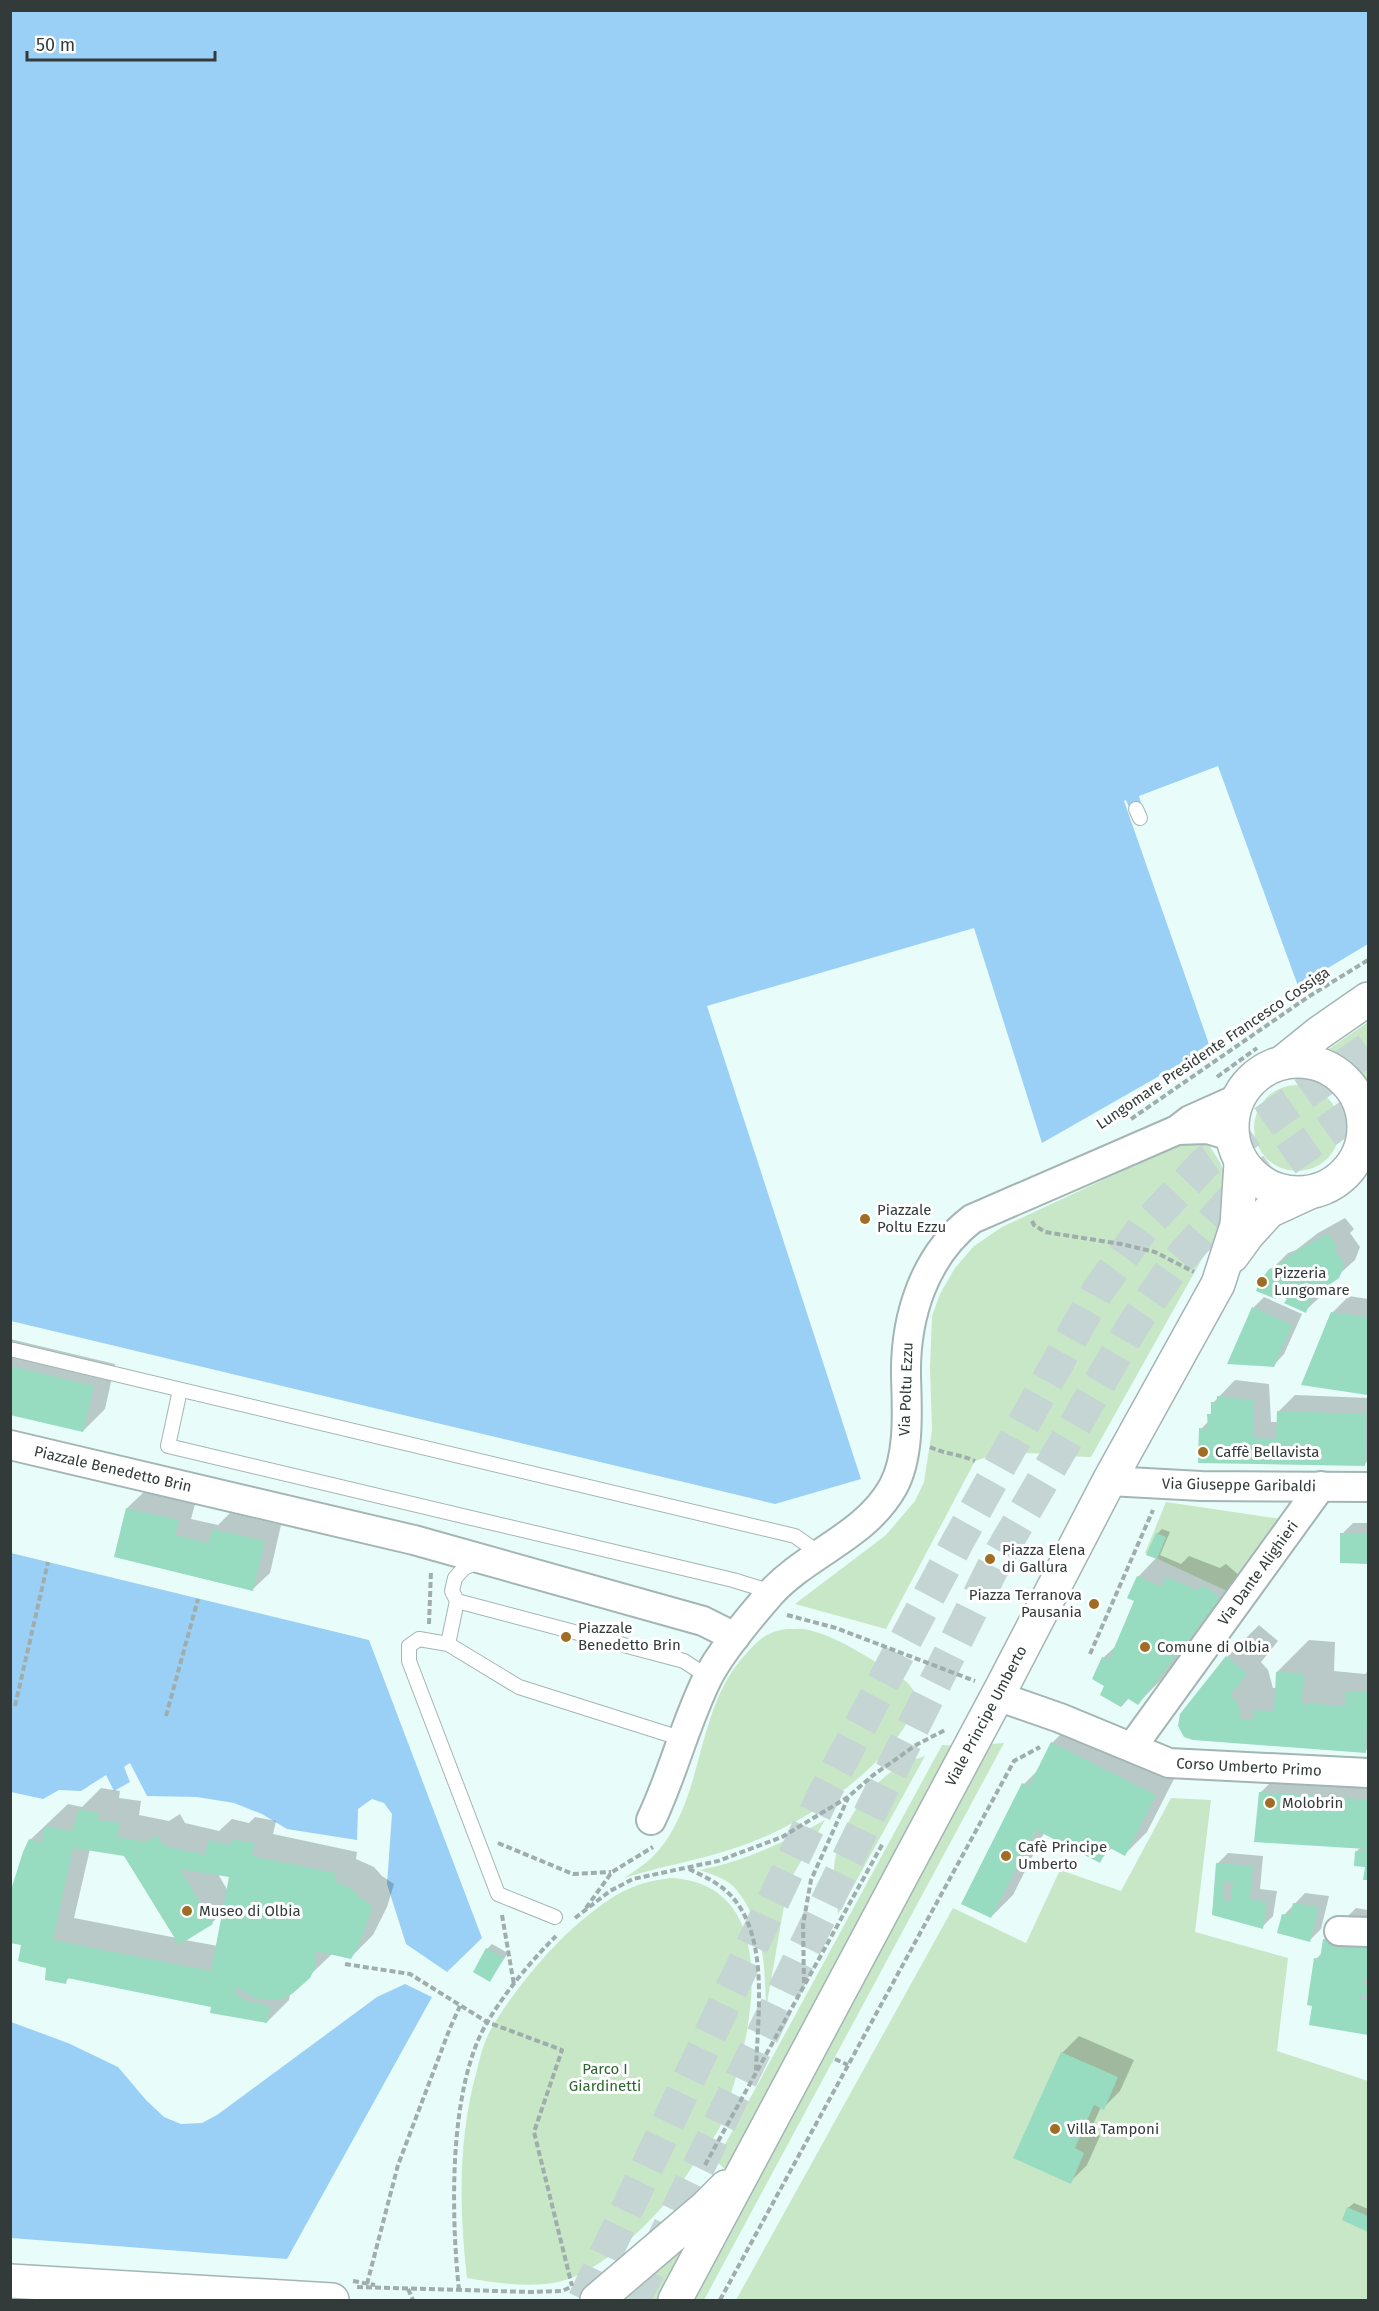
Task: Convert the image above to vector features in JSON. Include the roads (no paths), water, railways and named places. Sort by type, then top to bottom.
[{"type":"street","points":[[1283,1062],[1319,1033],[1368,999]]},
{"type":"street","points":[[1304,1061],[1323,1065],[1343,1078],[1357,1096],[1364,1118],[1363,1141],[1357,1157],[1356,1169],[1329,1186],[1308,1193],[1290,1193],[1268,1186],[1249,1173],[1236,1150],[1231,1120],[1237,1099],[1254,1077],[1272,1065],[1283,1062],[1304,1061]]},
{"type":"street","name":"Via Poltu Ezzu","points":[[651,1820],[708,1677],[735,1637],[765,1600],[819,1554],[844,1540],[873,1514],[893,1487],[905,1443],[906,1343],[915,1306],[926,1275],[939,1252],[957,1230],[972,1219],[1177,1131],[1190,1120],[1237,1099]]},
{"type":"street","name":"Via Poltu Ezzu","points":[[1177,1131],[1208,1129],[1236,1150]]},
{"type":"street","name":"Viale Principe Umberto","points":[[675,2301],[749,2165],[982,1687],[1125,1482],[1218,1284],[1214,1272],[1236,1225],[1241,1185],[1236,1150]]},
{"type":"street","name":"Viale Principe Umberto","points":[[1214,1272],[1269,1211],[1308,1193]]},
{"type":"street","name":"Piazzale Benedetto Brin","points":[[10,1445],[414,1540],[704,1621],[735,1637]]},
{"type":"street","name":"Via Giuseppe Garibaldi","points":[[1125,1482],[1368,1487]]},
{"type":"street","name":"Via Dante Alighieri","points":[[1132,1748],[1321,1486]]},
{"type":"street","name":"Corso Umberto Primo","points":[[982,1687],[1169,1763],[1368,1773]]},
{"type":"street","points":[[1340,1931],[1368,1932]]},
{"type":"street","name":"Viale Principe Umberto","points":[[584,2290],[706,2207],[749,2165]]},
{"type":"street","points":[[10,2281],[332,2301]]},
{"type":"lane","points":[[10,1349],[795,1536],[819,1554]]},
{"type":"lane","points":[[180,1390],[168,1446],[733,1580],[765,1600]]},
{"type":"lane","points":[[448,1644],[457,1601],[452,1591],[455,1578],[465,1568],[483,1560]]},
{"type":"lane","points":[[457,1601],[684,1660],[708,1677]]},
{"type":"lane","points":[[555,1917],[498,1894],[410,1661],[409,1646],[419,1639],[448,1644],[519,1687],[682,1739]]},
{"type":"water","points":[[11,11],[1368,11],[1368,944],[1298,986],[1218,766],[1139,796],[1142,807],[1131,812],[1126,800],[1124,801],[1210,1047],[1042,1143],[974,928],[707,1006],[861,1479],[775,1504],[11,1321]]},
{"type":"water","points":[[11,1553],[369,1640],[482,1938],[447,1972],[406,1944],[387,1884],[392,1814],[384,1803],[372,1799],[358,1809],[357,1840],[287,1829],[262,1814],[234,1803],[197,1797],[147,1796],[130,1763],[124,1767],[130,1782],[114,1791],[106,1775],[81,1791],[59,1790],[43,1799],[11,1792]]},
{"type":"water","points":[[405,1984],[432,1997],[287,2259],[11,2238],[11,2022],[68,2043],[118,2067],[164,2117],[181,2124],[202,2123],[217,2115],[377,1997]]},
{"type":"tunnel","points":[[584,2300],[825,1792],[958,1541],[1097,1292],[1143,1228],[1206,1162],[1368,1049]]},
{"type":"tunnel","points":[[634,2300],[872,1809],[997,1559],[1135,1322],[1176,1263],[1234,1197],[1368,1102]]},
{"type":"place","name":"Piazzale Poltu Ezzu","points":[[865,1219]]},
{"type":"place","name":"Pizzeria Lungomare","points":[[1262,1282]]},
{"type":"place","name":"Caffè Bellavista","points":[[1203,1452]]},
{"type":"place","name":"Piazza Elena di Gallura","points":[[990,1559]]},
{"type":"place","name":"Piazza Terranova Pausania","points":[[1094,1604]]},
{"type":"place","name":"Piazzale Benedetto Brin","points":[[566,1637]]},
{"type":"place","name":"Comune di Olbia","points":[[1145,1647]]},
{"type":"place","name":"Molobrin","points":[[1270,1803]]},
{"type":"place","name":"Cafè Principe Umberto","points":[[1006,1856]]},
{"type":"place","name":"Museo di Olbia","points":[[187,1911]]},
{"type":"place","name":"Villa Tamponi","points":[[1055,2129]]},
{"type":"park label","name":"Parco I Giardinetti","points":[[605,2078]]}]
